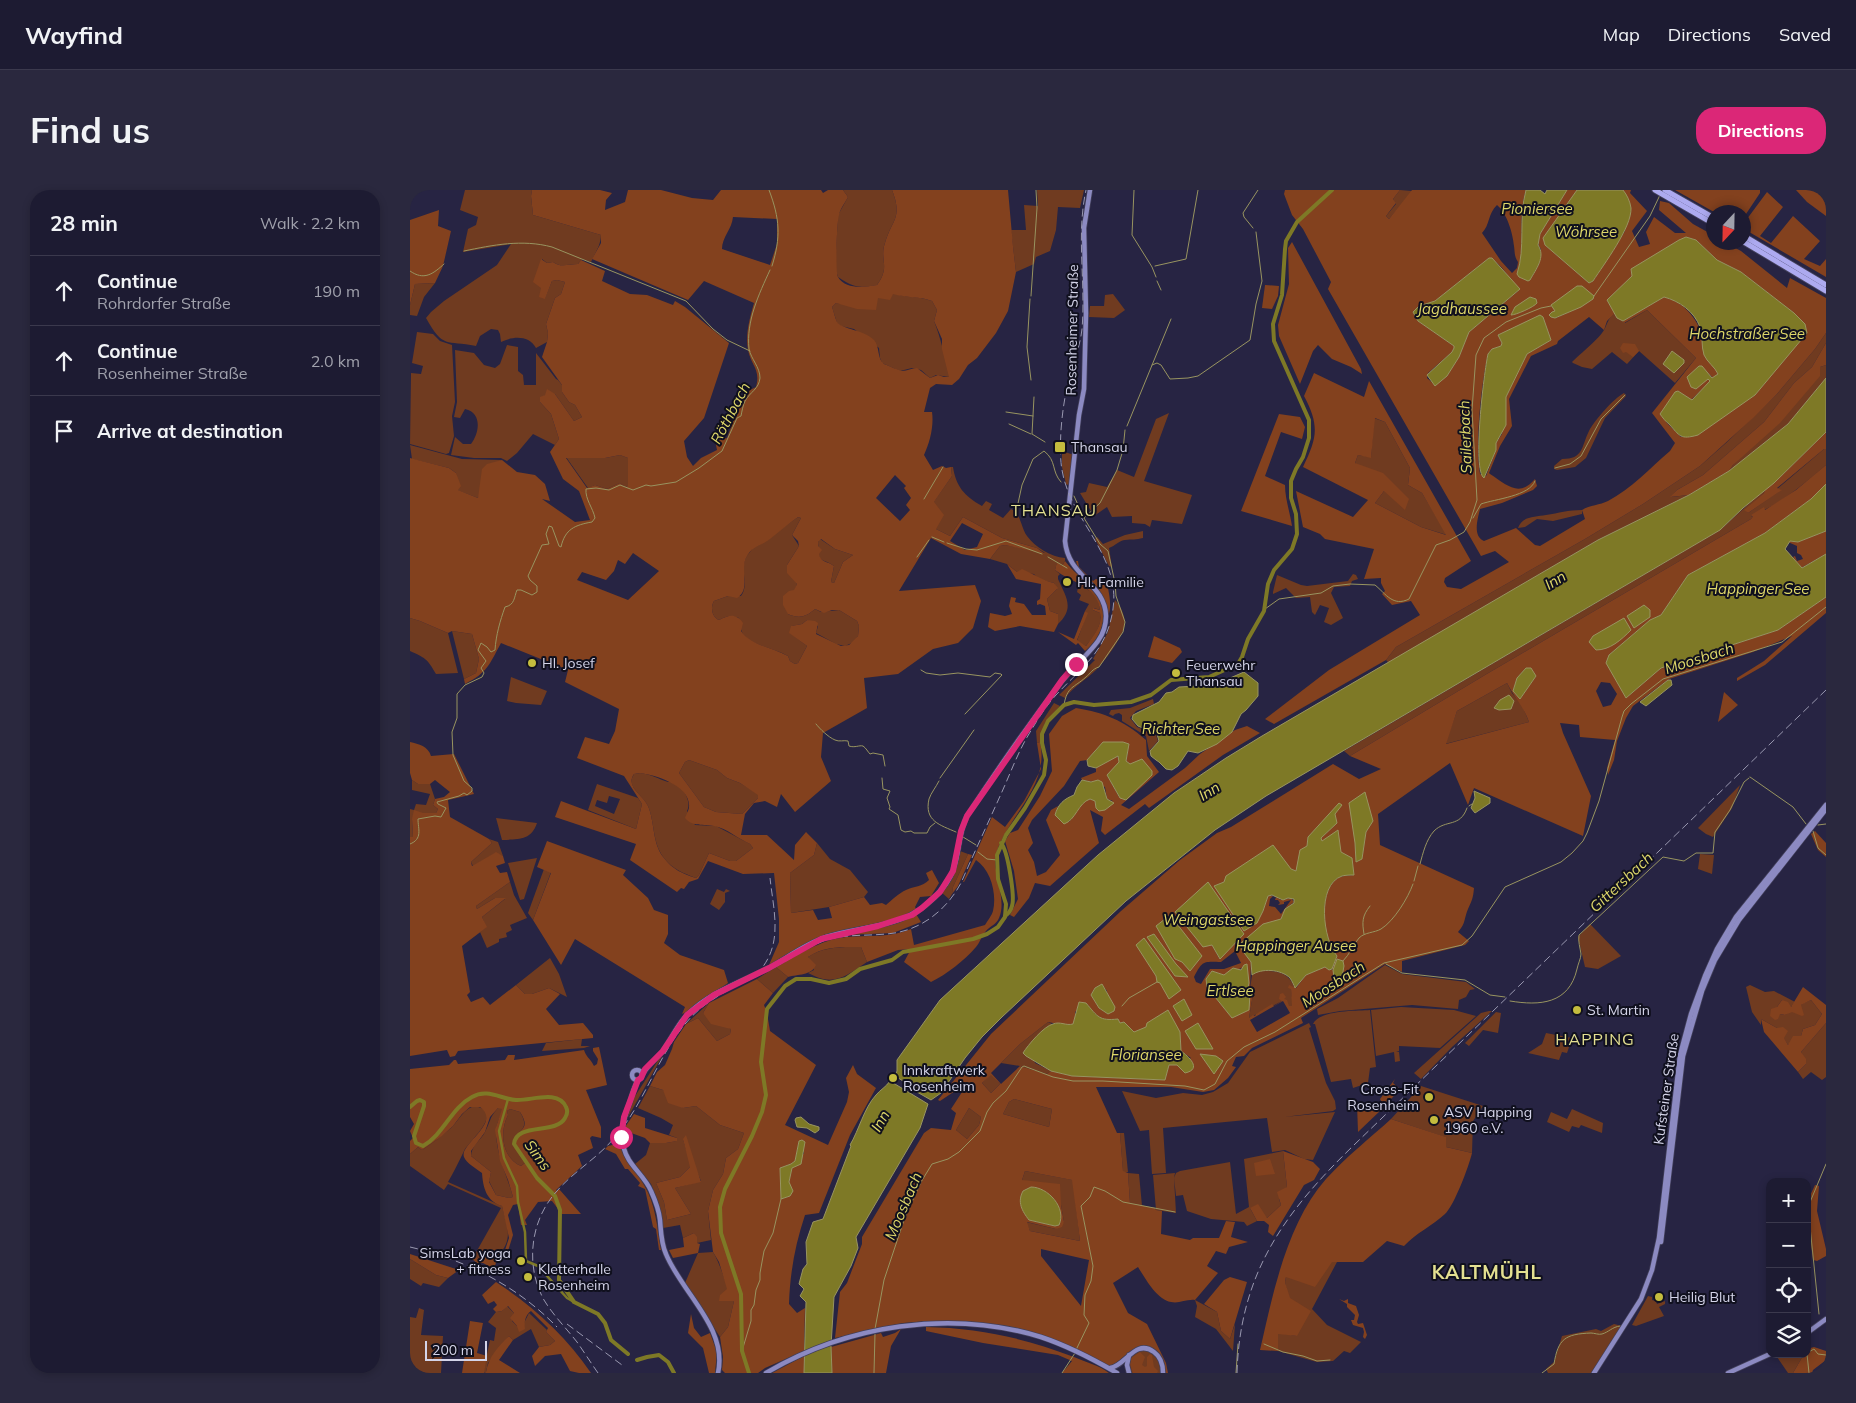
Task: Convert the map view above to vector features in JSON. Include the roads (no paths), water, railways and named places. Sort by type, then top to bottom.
[{"type":"highway","points":[[1662,191],[1706,214]]},
{"type":"highway","points":[[1662,191],[1706,219]]},
{"type":"highway","points":[[1751,240],[1826,285]]},
{"type":"highway","points":[[1751,246],[1826,291]]},
{"type":"main road","name":"Rosenheimer Straße","points":[[641,1073],[663,1051],[687,1015],[714,995],[769,968],[821,939],[869,929],[917,912],[940,892],[953,871],[961,831],[967,816],[1062,680],[1101,636],[1105,622],[1104,605],[1095,590],[1078,573],[1070,561],[1065,541],[1084,389],[1086,313],[1084,228],[1090,190]]},
{"type":"main road","name":"Kufsteiner Straße","points":[[1596,1373],[1641,1299],[1655,1262],[1680,1055],[1691,1014],[1705,976],[1717,949],[1736,917],[1826,804]]},
{"type":"main road","name":"Kufsteiner Straße","points":[[1596,1373],[1642,1301],[1652,1280],[1658,1257],[1683,1056],[1696,1009],[1708,977],[1728,936],[1739,920],[1826,810]]},
{"type":"main road","points":[[633,1073],[641,1073],[641,1078],[636,1080],[632,1076],[633,1073]]},
{"type":"main road","points":[[636,1080],[622,1123],[621,1137],[623,1148],[630,1161],[647,1183],[655,1201],[662,1241],[668,1258],[716,1338],[720,1353],[719,1370],[722,1373]]},
{"type":"main road","points":[[1811,1330],[1826,1319]]},
{"type":"main road","points":[[766,1373],[798,1355],[838,1340],[909,1326],[936,1324],[977,1324],[1044,1338],[1117,1373]]},
{"type":"main road","points":[[1111,1371],[1129,1355],[1141,1348],[1151,1350],[1161,1359],[1163,1373]]},
{"type":"main road","points":[[1129,1355],[1127,1365],[1129,1373]]},
{"type":"main road","points":[[1728,1373],[1766,1356]]},
{"type":"water","name":"Pioniersee","points":[[1526,190],[1540,190],[1545,194],[1547,190],[1567,190],[1540,234],[1538,245],[1541,258],[1535,272],[1528,281],[1517,274],[1520,264],[1522,212]]},
{"type":"water","name":"Wöhrsee","points":[[1577,190],[1623,190],[1631,208],[1627,225],[1622,235],[1593,281],[1589,283],[1545,245],[1543,238]]},
{"type":"water","name":"Hochstraßer See","points":[[1686,237],[1696,240],[1717,260],[1741,272],[1794,313],[1805,324],[1807,333],[1755,395],[1698,435],[1687,437],[1678,434],[1660,414],[1675,392],[1678,391],[1692,400],[1710,381],[1708,379],[1696,389],[1691,387],[1687,377],[1699,366],[1702,366],[1712,378],[1718,374],[1704,355],[1701,330],[1697,321],[1685,308],[1675,301],[1664,297],[1623,321],[1617,318],[1607,300],[1632,276],[1631,269]]},
{"type":"water","name":"Jagdhaussee","points":[[1489,258],[1492,258],[1520,289],[1469,332],[1459,357],[1447,376],[1435,386],[1427,375],[1452,352],[1454,346],[1418,321],[1413,312],[1419,306],[1435,301]]},
{"type":"water","points":[[1577,286],[1582,286],[1594,296],[1593,299],[1581,307],[1555,318],[1551,317],[1549,315],[1555,311],[1551,305]]},
{"type":"water","points":[[1530,297],[1536,299],[1537,303],[1517,314],[1511,315],[1515,307]]},
{"type":"water","points":[[1540,315],[1543,317],[1551,340],[1527,354],[1506,397],[1506,425],[1496,443],[1496,450],[1484,478],[1479,458],[1479,440],[1488,354],[1492,349],[1501,346],[1502,343],[1498,335]]},
{"type":"water","points":[[1672,351],[1684,360],[1684,363],[1674,373],[1663,364]]},
{"type":"water","name":"Inn","points":[[1826,378],[1826,432],[1774,483],[1720,530],[1266,796],[1215,830],[1126,901],[1002,1017],[965,1058],[941,1093],[931,1100],[910,1088],[911,1086],[895,1076],[897,1060],[940,1000],[1098,855],[1174,793],[1262,736],[1598,540],[1689,495],[1729,471],[1788,424]]},
{"type":"water","name":"Happinger See","points":[[1826,484],[1826,531],[1798,542],[1790,541],[1785,549],[1802,568],[1826,554],[1826,597],[1778,630],[1661,668],[1626,698],[1606,663],[1609,655],[1650,620],[1661,615],[1688,575],[1765,533],[1811,499]]},
{"type":"water","points":[[1644,605],[1650,610],[1650,617],[1634,628],[1627,616]]},
{"type":"water","points":[[1624,618],[1631,630],[1611,646],[1596,650],[1589,642],[1593,636]]},
{"type":"water","points":[[1526,668],[1531,668],[1536,676],[1520,699],[1513,691],[1517,678]]},
{"type":"water","name":"Richter See","points":[[1244,672],[1258,683],[1258,696],[1241,714],[1232,732],[1217,744],[1198,753],[1188,751],[1178,766],[1172,770],[1166,769],[1151,756],[1150,751],[1159,741],[1157,734],[1138,726],[1132,719],[1133,715],[1159,702],[1166,693],[1172,692],[1179,687],[1214,685]]},
{"type":"water","points":[[1668,680],[1671,680],[1672,685],[1646,706],[1640,702]]},
{"type":"water","points":[[1509,695],[1514,701],[1511,709],[1499,710],[1494,708],[1500,700]]},
{"type":"water","points":[[1103,742],[1123,742],[1129,744],[1126,761],[1130,764],[1142,759],[1152,771],[1152,775],[1126,800],[1120,798],[1107,775],[1119,762],[1118,756],[1096,768],[1088,766],[1087,760]]},
{"type":"water","points":[[1082,780],[1091,782],[1098,780],[1102,782],[1107,799],[1114,803],[1105,810],[1099,811],[1096,808],[1095,801],[1090,799],[1064,824],[1055,815],[1056,811],[1062,802],[1074,795]]},
{"type":"water","points":[[1474,791],[1490,798],[1490,803],[1475,813],[1471,808],[1475,798]]},
{"type":"water","points":[[1365,792],[1373,821],[1366,832],[1362,859],[1356,862],[1349,803]]},
{"type":"water","name":"Happinger Ausee","points":[[1339,803],[1342,805],[1335,814],[1337,823],[1321,838],[1322,841],[1338,830],[1341,852],[1352,858],[1354,875],[1342,876],[1334,881],[1328,890],[1325,901],[1324,913],[1328,938],[1337,956],[1332,969],[1329,970],[1325,967],[1306,975],[1295,988],[1290,978],[1276,971],[1260,971],[1252,975],[1251,962],[1242,950],[1241,943],[1263,924],[1281,919],[1285,909],[1294,903],[1294,899],[1288,898],[1283,900],[1272,895],[1268,896],[1257,923],[1244,931],[1214,886],[1224,882],[1226,876],[1273,845],[1291,869],[1296,871],[1300,850],[1307,846],[1308,837]]},
{"type":"water","name":"Weingastsee","points":[[1208,882],[1244,934],[1220,959],[1212,945],[1203,947],[1175,912]]},
{"type":"water","points":[[1170,915],[1202,956],[1190,971],[1182,962],[1175,959],[1156,926]]},
{"type":"water","points":[[1154,934],[1188,977],[1175,976],[1147,937]]},
{"type":"water","points":[[1144,938],[1181,990],[1169,999],[1136,945]]},
{"type":"water","points":[[1337,959],[1343,961],[1344,966],[1342,977],[1337,980],[1334,978],[1333,970]]},
{"type":"water","name":"Ertlsee","points":[[1247,964],[1249,983],[1247,992],[1250,994],[1249,1010],[1232,1018],[1207,987],[1206,979],[1212,971],[1224,975],[1233,968],[1241,970]]},
{"type":"water","points":[[1102,984],[1115,1007],[1114,1011],[1108,1014],[1099,1008],[1091,995],[1095,988]]},
{"type":"water","points":[[1184,999],[1192,1015],[1182,1021],[1173,1006]]},
{"type":"water","name":"Floriansee","points":[[1079,1002],[1086,1003],[1096,1015],[1103,1019],[1118,1019],[1120,1023],[1124,1022],[1134,1032],[1146,1027],[1147,1023],[1168,1010],[1180,1032],[1181,1051],[1192,1062],[1193,1069],[1185,1073],[1177,1065],[1169,1065],[1165,1080],[1072,1076],[1051,1071],[1023,1053],[1036,1036],[1049,1025],[1056,1023],[1073,1024]]},
{"type":"water","points":[[1198,1023],[1213,1049],[1196,1049],[1185,1031]]},
{"type":"water","points":[[1200,1054],[1216,1056],[1223,1061],[1214,1074]]},
{"type":"water","name":"Inn","points":[[890,1081],[928,1104],[920,1128],[856,1237],[858,1248],[851,1266],[834,1297],[831,1346],[832,1373],[804,1373],[806,1302],[800,1296],[804,1289],[799,1284],[803,1269],[807,1264],[806,1242],[813,1222],[823,1219],[850,1145],[868,1106]]},
{"type":"water","points":[[801,1117],[809,1124],[819,1127],[819,1130],[815,1133],[807,1128],[797,1127],[795,1120]]},
{"type":"water","points":[[799,1141],[805,1142],[801,1164],[792,1168],[789,1182],[793,1191],[790,1196],[781,1199],[780,1168],[795,1161]]},
{"type":"water","points":[[1031,1187],[1044,1191],[1054,1200],[1060,1212],[1059,1225],[1055,1226],[1029,1220],[1026,1217],[1022,1210],[1020,1199],[1023,1191]]},
{"type":"waterway","points":[[769,190],[778,228],[777,246],[772,266]]},
{"type":"waterway","points":[[1031,296],[1037,208],[1036,190]]},
{"type":"waterway","points":[[1134,190],[1132,235],[1156,277]]},
{"type":"waterway","points":[[1155,266],[1186,259],[1198,190]]},
{"type":"waterway","points":[[1253,228],[1243,213],[1258,190]]},
{"type":"waterway","points":[[749,1373],[742,1351],[741,1294],[721,1233],[720,1207],[725,1189],[762,1112],[766,1095],[761,1062],[767,1009],[785,986],[796,979],[811,979],[829,983],[846,979],[860,969],[892,960],[903,952],[973,939],[987,934],[998,927],[1005,917],[1006,904],[998,879],[997,855],[1006,835],[1025,808],[1044,775],[1046,760],[1042,734],[1048,721],[1064,705],[1074,702],[1094,705],[1131,702],[1151,695],[1171,680],[1209,677],[1238,664],[1248,639],[1264,611],[1268,584],[1274,570],[1292,549],[1297,534],[1296,514],[1291,498],[1291,481],[1303,457],[1309,438],[1309,420],[1274,341],[1273,324],[1282,295],[1286,241],[1297,222],[1332,190]]},
{"type":"waterway","name":"Sailerbach","points":[[1594,296],[1650,216],[1660,195]]},
{"type":"waterway","points":[[1152,365],[1157,363],[1161,365],[1170,379],[1198,376],[1250,340],[1262,281],[1256,232]]},
{"type":"waterway","points":[[464,251],[519,243],[552,247],[686,301],[713,329],[727,340],[750,351]]},
{"type":"waterway","points":[[410,271],[424,276],[436,271],[444,264]]},
{"type":"waterway","name":"Röthbach","points":[[410,844],[418,837],[418,819],[435,816],[441,817],[446,808],[437,802],[464,793],[467,795],[472,791],[472,788],[464,781],[453,755],[452,732],[457,718],[457,694],[465,685],[482,677],[484,673],[481,668],[486,661],[478,650],[481,643],[491,652],[495,650],[498,628],[505,607],[512,603],[517,590],[532,595],[537,592],[537,586],[528,576],[542,545],[549,544],[546,534],[549,526],[552,527],[561,547],[568,532],[576,526],[592,522],[595,518],[586,489],[609,490],[620,485],[633,490],[646,485],[676,482],[722,451],[737,418],[741,416],[745,401],[759,382],[759,370],[749,349],[749,328],[754,308],[770,270]]},
{"type":"waterway","points":[[1157,281],[1161,290]]},
{"type":"waterway","points":[[1030,299],[1027,347],[1031,380]]},
{"type":"waterway","name":"Sailerbach","points":[[1265,609],[1279,599],[1321,593],[1333,586],[1350,584],[1375,585],[1394,600],[1403,601],[1409,599],[1436,545],[1464,532],[1470,522],[1477,500],[1472,410],[1476,355],[1484,338],[1506,322],[1551,306]]},
{"type":"waterway","points":[[1127,426],[1171,319]]},
{"type":"waterway","points":[[1555,468],[1570,464],[1581,456],[1601,419],[1625,395]]},
{"type":"waterway","points":[[1034,397],[1032,434],[1045,442]]},
{"type":"waterway","points":[[1006,412],[1033,416]]},
{"type":"waterway","points":[[1009,424],[1031,434]]},
{"type":"waterway","points":[[1064,705],[1069,691],[1099,667],[1123,632],[1125,622],[1116,596],[1108,551],[1100,544],[1084,518],[1100,503],[1117,470],[1123,450],[1125,430]]},
{"type":"waterway","points":[[1017,508],[1022,485],[1033,459],[1044,451],[1051,459],[1061,482]]},
{"type":"waterway","points":[[924,499],[943,467]]},
{"type":"waterway","points":[[1473,518],[1481,504],[1519,494],[1532,486],[1535,481]]},
{"type":"waterway","points":[[1074,496],[1084,518]]},
{"type":"waterway","points":[[932,537],[944,542]]},
{"type":"waterway","points":[[917,557],[929,540]]},
{"type":"waterway","points":[[947,543],[966,549],[977,550],[1006,541],[1042,554]]},
{"type":"waterway","points":[[1048,557],[1067,568]]},
{"type":"waterway","name":"Moosbach","points":[[875,1329],[884,1280],[905,1217],[921,1182],[932,1164],[948,1159],[959,1152],[980,1131],[987,1112],[993,1103],[1006,1091],[1022,1067],[1073,1081],[1185,1086],[1204,1090],[1215,1084],[1227,1061],[1244,1047],[1275,1032],[1384,963],[1462,945],[1472,936],[1505,887],[1561,862],[1583,841],[1599,801],[1624,711],[1631,704],[1663,679],[1782,642],[1826,607]]},
{"type":"waterway","points":[[921,670],[926,673],[940,675],[958,673],[990,677],[995,673],[1001,674],[965,714]]},
{"type":"waterway","points":[[816,724],[835,740],[848,741],[849,746],[863,746],[870,754],[883,755],[885,766]]},
{"type":"waterway","points":[[940,778],[974,730]]},
{"type":"waterway","name":"Gittersbach","points":[[1750,777],[1793,807],[1806,824]]},
{"type":"waterway","points":[[882,778],[883,789],[890,791],[887,798],[889,809],[898,815],[901,830],[905,832],[927,833],[935,823]]},
{"type":"waterway","name":"Gittersbach","points":[[1510,1001],[1532,1003],[1552,1000],[1560,996],[1573,981],[1581,957],[1579,935],[1663,857],[1684,861],[1696,853],[1713,853],[1715,832],[1730,810],[1744,782],[1749,778]]},
{"type":"waterway","points":[[939,781],[929,799],[929,812],[931,817],[939,824],[956,832]]},
{"type":"waterway","points":[[1420,864],[1427,842],[1434,831],[1443,825],[1457,821],[1467,808]]},
{"type":"waterway","name":"Gittersbach","points":[[1818,825],[1826,824]]},
{"type":"waterway","points":[[1813,831],[1818,848],[1826,855]]},
{"type":"waterway","points":[[963,837],[976,845]]},
{"type":"waterway","points":[[1001,843],[1008,864],[1013,893],[1012,907],[1005,916]]},
{"type":"waterway","points":[[978,852],[987,859],[997,860]]},
{"type":"waterway","points":[[1414,881],[1418,866]]},
{"type":"waterway","points":[[1343,961],[1359,938],[1381,929],[1391,921],[1408,896],[1413,884]]},
{"type":"waterway","points":[[1364,934],[1363,919],[1370,906]]},
{"type":"waterway","name":"Gittersbach","points":[[1386,964],[1402,973],[1465,980],[1490,995],[1505,997]]},
{"type":"waterway","points":[[1122,1006],[1129,998],[1157,982]]},
{"type":"waterway","name":"Sims","points":[[410,1107],[417,1101],[424,1102],[414,1136],[416,1143],[423,1146],[437,1135],[458,1108],[472,1097],[478,1095],[489,1094],[516,1100],[551,1097],[557,1098],[562,1102],[566,1107],[567,1113],[560,1123],[522,1133],[516,1137],[514,1144],[537,1178],[555,1196],[560,1210],[559,1280],[574,1302],[598,1314],[605,1323],[611,1340],[628,1354]]},
{"type":"waterway","name":"Sims","points":[[508,1099],[499,1131],[504,1158],[517,1186],[518,1202],[525,1232],[526,1261],[538,1266],[567,1298],[574,1302]]},
{"type":"waterway","points":[[1819,1314],[1808,1207],[1826,1164]]},
{"type":"waterway","points":[[1076,1350],[1089,1323],[1084,1315],[1085,1295],[1091,1281],[1093,1266],[1081,1206],[1090,1197],[1094,1187],[1105,1191],[1123,1202],[1175,1212]]},
{"type":"waterway","points":[[742,1351],[751,1321],[751,1310],[760,1280],[764,1251],[773,1233],[781,1199]]},
{"type":"waterway","points":[[1542,1373],[1554,1364],[1558,1349],[1564,1340],[1575,1335],[1602,1334],[1620,1326]]},
{"type":"waterway","name":"Moosbach","points":[[874,1373],[875,1334]]},
{"type":"waterway","points":[[1236,1373],[1238,1344]]},
{"type":"waterway","points":[[1264,1344],[1283,1352],[1317,1361],[1330,1360]]},
{"type":"waterway","points":[[1811,1351],[1814,1349],[1818,1354],[1826,1355]]},
{"type":"waterway","points":[[1062,1373],[1075,1353]]},
{"type":"waterway","name":"Sims","points":[[637,1360],[659,1355],[668,1362],[674,1373]]},
{"type":"waterway","points":[[1807,1358],[1809,1373]]},
{"type":"railway","points":[[598,1373],[577,1342],[548,1306],[538,1287],[534,1273],[533,1244],[541,1215],[548,1203],[571,1177],[615,1137],[628,1120],[681,1029],[695,1013],[712,1000],[826,940],[848,936],[878,935],[910,929],[930,918],[948,902],[961,883],[1027,737],[1049,703],[1092,657],[1110,624],[1113,609],[1113,590],[1110,572],[1074,505],[1067,488],[1062,470],[1060,450],[1064,404],[1082,329],[1081,242],[1086,190]]},
{"type":"railway","points":[[1237,1373],[1240,1337],[1247,1304],[1257,1274],[1287,1220],[1307,1195],[1354,1145],[1826,690]]},
{"type":"railway","points":[[756,975],[771,953],[774,941],[775,917],[770,878]]},
{"type":"railway","points":[[410,1247],[451,1259],[490,1276],[525,1299],[557,1327]]},
{"type":"railway","points":[[567,1324],[622,1365]]},
{"type":"place","name":"Thansau","points":[[1060,447]]},
{"type":"place","name":"Hl. Familie","points":[[1067,582]]},
{"type":"place","name":"Hl. Josef","points":[[532,663]]},
{"type":"place","name":"Feuerwehr Thansau","points":[[1176,673]]},
{"type":"place","name":"St. Martin","points":[[1577,1010]]},
{"type":"place","name":"Innkraftwerk Rosenheim","points":[[893,1078]]},
{"type":"place","name":"Cross-Fit Rosenheim","points":[[1429,1097]]},
{"type":"place","name":"ASV Happing 1960 e.V.","points":[[1434,1120]]},
{"type":"place","name":"SimsLab yoga + fitness","points":[[521,1261]]},
{"type":"place","name":"Kletterhalle Rosenheim","points":[[528,1277]]},
{"type":"place","name":"Heilig Blut","points":[[1659,1297]]},
{"type":"district","name":"THANSAU","points":[[1054,510]]},
{"type":"district","name":"HAPPING","points":[[1595,1039]]},
{"type":"district","name":"KALTMÜHL","points":[[1487,1272]]}]
